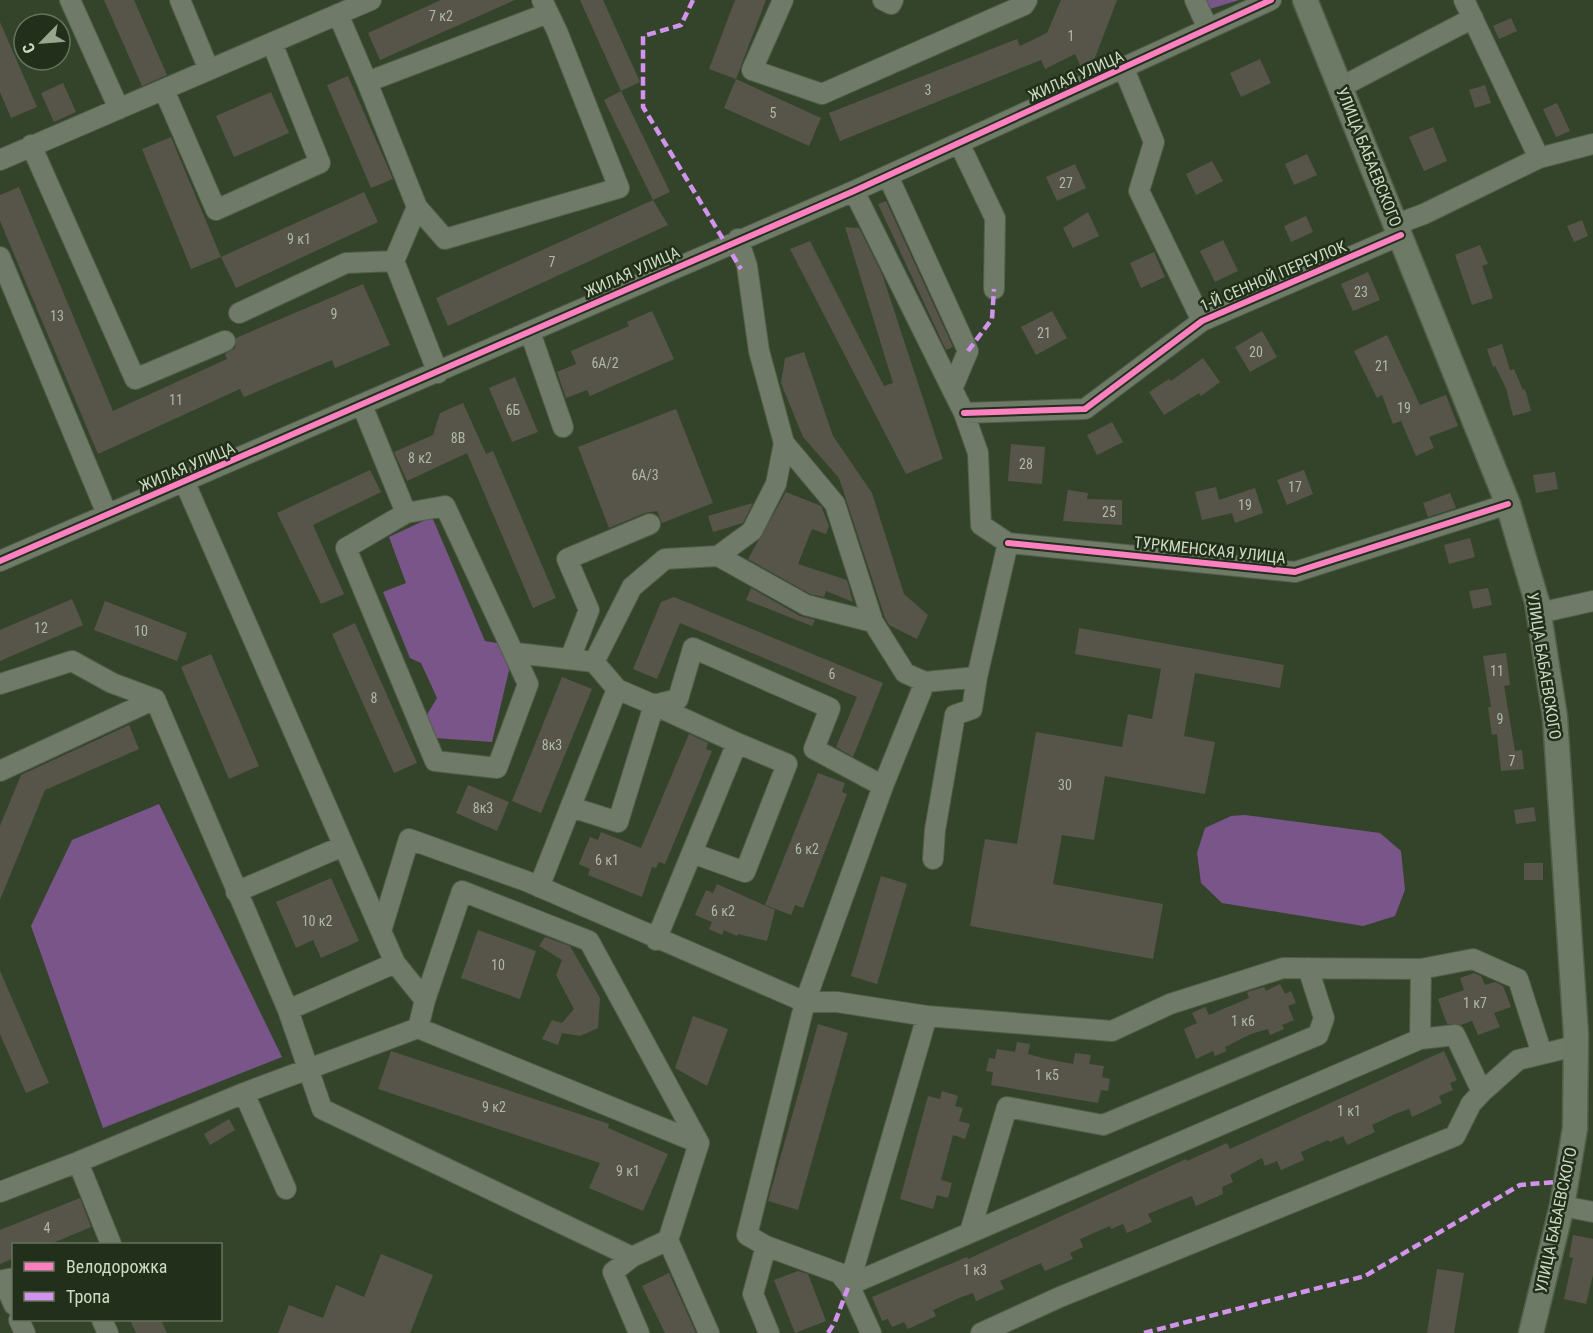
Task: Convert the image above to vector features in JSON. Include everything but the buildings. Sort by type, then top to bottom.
[{"type":"main road","name":"УЛИЦА БАБАЕВСКОГО","points":[[1305,0],[1508,504],[1539,613],[1555,717],[1575,1046],[1575,1128],[1562,1206],[1531,1333]]},
{"type":"street","points":[[70,0],[119,109]]},
{"type":"street","points":[[180,0],[209,70]]},
{"type":"street","points":[[0,159],[371,0]]},
{"type":"street","points":[[783,0],[752,70],[822,94],[1024,5],[1028,0]]},
{"type":"street","points":[[883,0],[891,4],[893,0]]},
{"type":"street","points":[[1195,0],[1208,29]]},
{"type":"street","name":"ЖИЛАЯ УЛИЦА","points":[[0,561],[185,483],[738,239],[888,176],[1271,0]]},
{"type":"street","points":[[1464,0],[1539,158]]},
{"type":"street","points":[[338,14],[417,207],[445,239],[620,188],[545,6],[367,82]]},
{"type":"street","points":[[1341,87],[1473,18]]},
{"type":"street","points":[[164,90],[216,210],[320,164],[272,43]]},
{"type":"street","points":[[1124,69],[1154,142],[1139,191],[1202,321]]},
{"type":"street","points":[[959,143],[995,218],[994,289]]},
{"type":"street","name":"1-Й СЕННОЙ ПЕРЕУЛОК","points":[[964,413],[1085,409],[1202,321],[1399,229],[1424,213],[1539,158],[1593,144]]},
{"type":"street","points":[[31,146],[135,379],[225,341]]},
{"type":"street","points":[[888,176],[968,351],[952,389]]},
{"type":"street","points":[[854,191],[964,413],[978,453],[981,525],[1008,543],[977,677],[972,709],[955,715],[935,830],[933,859]]},
{"type":"street","points":[[417,207],[393,261],[438,372]]},
{"type":"street","points":[[738,239],[747,266],[759,351],[784,443],[835,504],[873,622],[905,674],[925,682],[977,677]]},
{"type":"street","points":[[0,256],[108,514]]},
{"type":"street","points":[[239,312],[346,263],[393,261]]},
{"type":"street","points":[[530,332],[564,427]]},
{"type":"street","points":[[362,405],[406,513]]},
{"type":"street","points":[[718,556],[752,531],[776,484],[784,443]]},
{"type":"street","points":[[185,483],[395,963],[425,1000]]},
{"type":"street","name":"ТУРКМЕНСКАЯ УЛИЦА","points":[[1008,543],[1295,572],[1508,504]]},
{"type":"street","points":[[444,506],[516,653],[528,684],[497,768],[435,761],[346,548],[406,513],[444,506]]},
{"type":"street","points":[[570,659],[589,610],[567,559],[650,524]]},
{"type":"street","points":[[594,662],[632,587],[665,559],[718,556],[806,605],[873,622]]},
{"type":"street","points":[[1539,613],[1593,601]]},
{"type":"street","points":[[654,705],[678,699],[693,648],[830,708],[814,749],[787,764],[745,872],[692,853]]},
{"type":"street","points":[[516,653],[594,662],[617,689],[787,764]]},
{"type":"street","points":[[0,684],[72,661],[112,683],[155,699],[288,1010],[322,1109],[632,1257]]},
{"type":"street","points":[[871,1333],[849,1285],[839,1272],[766,1246],[747,1235],[805,1002],[883,786],[925,682]]},
{"type":"street","points":[[539,887],[617,689]]},
{"type":"street","points":[[0,771],[155,699]]},
{"type":"street","points":[[571,807],[618,822],[654,705]]},
{"type":"street","points":[[656,940],[737,743]]},
{"type":"street","points":[[814,749],[883,786]]},
{"type":"street","points":[[381,931],[409,839],[539,887],[656,940],[805,1002],[837,1002],[927,1016],[1112,1031],[1170,1004],[1283,968],[1421,969],[1473,959],[1518,979],[1542,1054]]},
{"type":"street","points":[[236,892],[344,846]]},
{"type":"street","points":[[418,1028],[425,1000],[462,891],[589,941],[699,1143],[668,1240],[709,1333]]},
{"type":"street","points":[[288,1010],[395,963]]},
{"type":"street","points":[[970,1232],[1007,1107],[1103,1125],[1318,1035],[1324,1018],[1308,968]]},
{"type":"street","points":[[1420,1039],[1421,969]]},
{"type":"street","points":[[849,1285],[927,1016]]},
{"type":"street","points":[[0,1192],[308,1067],[418,1028],[699,1143]]},
{"type":"street","points":[[849,1285],[1420,1039],[1455,1035],[1482,1092]]},
{"type":"street","points":[[981,1333],[1060,1297],[1455,1136],[1471,1104],[1518,1060],[1575,1046]]},
{"type":"street","points":[[244,1093],[285,1189]]},
{"type":"street","points":[[78,1162],[110,1243]]},
{"type":"street","points":[[1562,1206],[1593,1212]]},
{"type":"street","points":[[639,1333],[613,1272],[632,1257],[668,1240]]},
{"type":"street","points":[[766,1246],[753,1294],[768,1333]]},
{"type":"street","points":[[12,1278],[3,1280],[12,1300]]},
{"type":"shaded area","points":[[1205,0],[1239,0],[1210,9]]},
{"type":"shaded area","points":[[432,517],[485,641],[502,644],[511,662],[492,742],[435,738],[425,718],[437,698],[421,663],[410,658],[383,592],[406,583],[389,537]]},
{"type":"shaded area","points":[[159,804],[282,1057],[103,1128],[31,926],[72,840]]},
{"type":"shaded area","points":[[1245,815],[1380,833],[1401,851],[1405,890],[1395,916],[1363,926],[1222,903],[1201,883],[1197,853],[1205,828],[1231,816]]},
{"type":"marked path","points":[[693,0],[681,25],[643,36],[643,107],[741,269]]},
{"type":"marked path","points":[[968,351],[992,319],[994,289]]},
{"type":"marked path","points":[[1144,1333],[1365,1276],[1520,1185],[1566,1181]]},
{"type":"marked path","points":[[828,1333],[835,1322],[849,1285]]},
{"type":"cycle path","points":[[0,561],[854,191],[1271,0]]},
{"type":"cycle path","points":[[964,413],[1085,409],[1202,321],[1401,235]]},
{"type":"cycle path","points":[[1008,543],[1295,572],[1508,504]]}]
